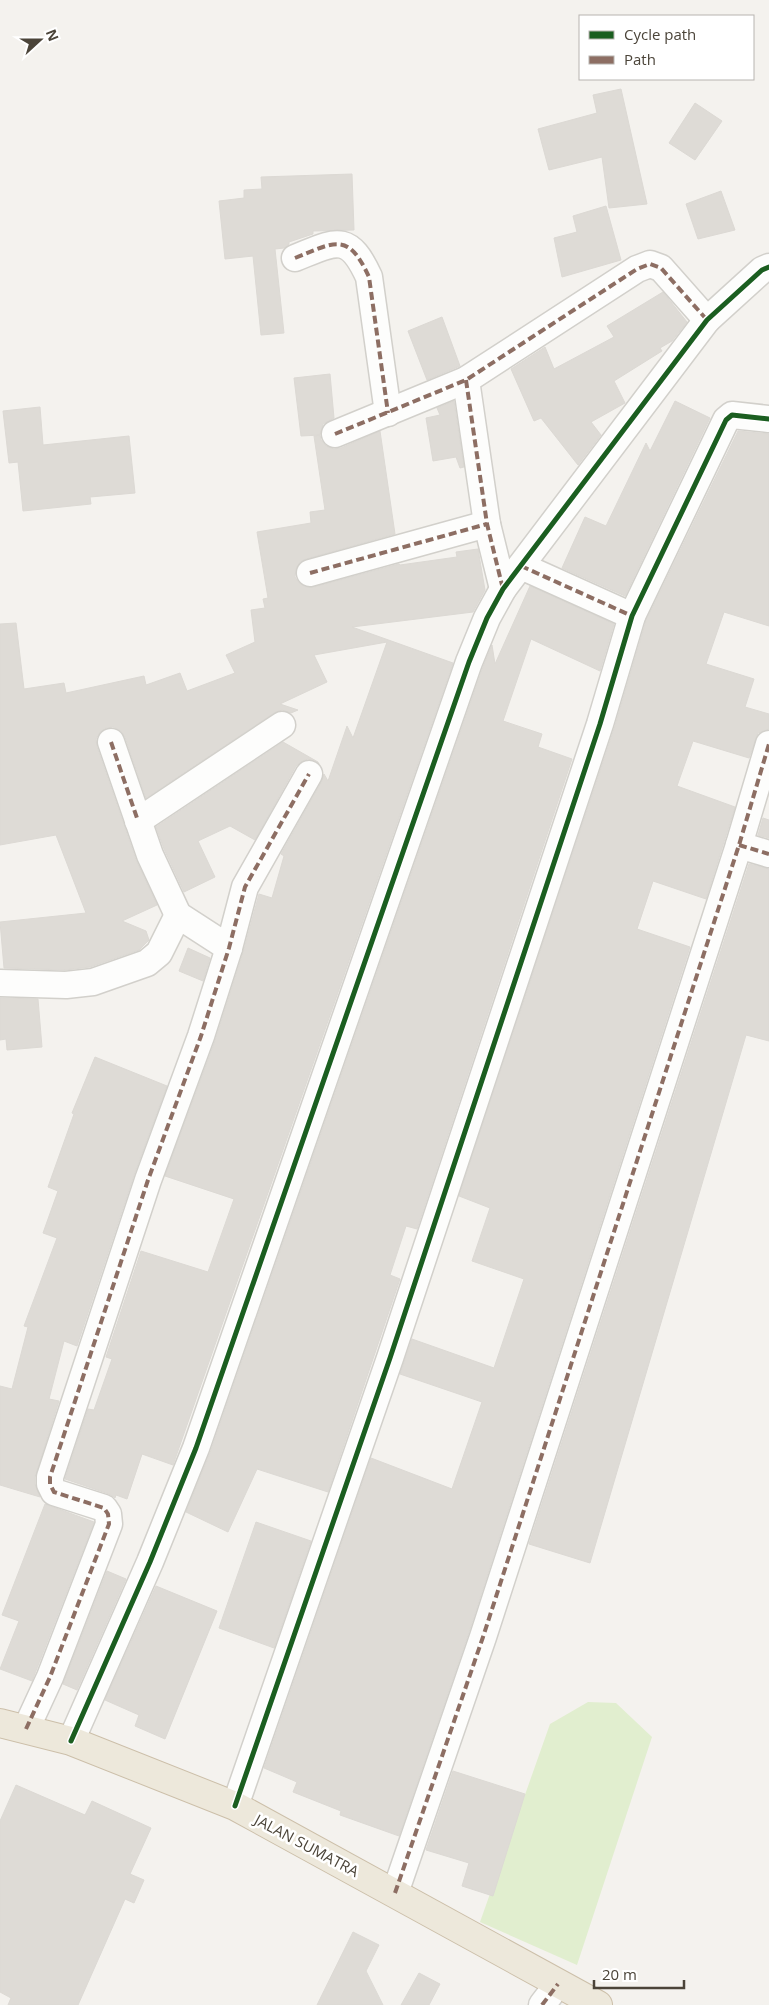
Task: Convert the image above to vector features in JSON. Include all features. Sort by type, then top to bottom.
[{"type":"highway","name":"JALAN SUMATRA","points":[[13,1726],[71,1741],[235,1806],[598,2005]]},
{"type":"street","points":[[295,258],[331,244],[347,245],[360,257],[369,277],[388,413]]},
{"type":"street","points":[[335,434],[466,380],[637,269],[650,264],[661,268],[707,320]]},
{"type":"street","points":[[71,1741],[150,1562],[196,1448],[469,662],[487,618],[503,588],[707,320],[762,270],[769,268]]},
{"type":"street","points":[[466,380],[487,524],[503,588]]},
{"type":"street","points":[[235,1806],[390,1358],[600,724],[632,616],[726,420],[732,415],[769,419]]},
{"type":"street","points":[[310,573],[487,524]]},
{"type":"street","points":[[521,566],[632,616]]},
{"type":"street","points":[[138,821],[282,725]]},
{"type":"street","points":[[111,742],[150,855],[178,915],[229,948]]},
{"type":"street","points":[[395,1893],[483,1637],[739,845],[769,744]]},
{"type":"street","points":[[13,1726],[50,1677],[109,1524],[108,1514],[104,1508],[54,1492],[50,1484],[50,1476],[148,1180],[201,1036],[229,948],[245,887],[308,774]]},
{"type":"street","points":[[739,845],[769,854]]},
{"type":"street","points":[[0,983],[66,985],[93,982],[147,963],[159,952],[178,915]]},
{"type":"street","points":[[542,2005],[558,1984]]},
{"type":"green space","points":[[588,1702],[616,1703],[652,1737],[577,1965],[480,1922],[550,1724]]},
{"type":"building","points":[[621,89],[647,204],[609,208],[602,157],[549,170],[538,129],[597,113],[593,95]]},
{"type":"building","points":[[695,103],[722,121],[695,160],[669,143]]},
{"type":"building","points":[[352,174],[354,230],[313,231],[313,234],[289,242],[284,248],[275,249],[284,333],[261,335],[253,256],[225,259],[219,201],[244,198],[244,190],[262,189],[261,177]]},
{"type":"building","points":[[721,191],[735,230],[698,239],[686,204]]},
{"type":"building","points":[[606,206],[621,260],[562,277],[554,238],[577,232],[573,216]]},
{"type":"building","points":[[663,292],[687,322],[672,341],[660,348],[662,351],[614,381],[625,403],[591,422],[601,435],[578,465],[541,418],[534,421],[511,369],[545,347],[554,369],[614,337],[607,326]]},
{"type":"building","points":[[442,317],[460,366],[427,380],[408,331]]},
{"type":"building","points":[[330,374],[334,418],[323,424],[320,435],[301,436],[294,378]]},
{"type":"building","points":[[454,401],[464,467],[460,468],[456,457],[433,461],[426,418],[440,415],[437,408]]},
{"type":"building","points":[[675,401],[710,418],[625,596],[562,568],[585,517],[606,526],[646,443],[650,451]]},
{"type":"building","points":[[40,407],[43,445],[129,436],[135,493],[90,497],[91,504],[23,511],[18,462],[9,463],[3,411]]},
{"type":"building","points":[[380,431],[395,534],[306,559],[300,562],[296,569],[295,577],[299,583],[306,587],[314,587],[399,564],[457,557],[456,552],[478,549],[485,590],[473,612],[352,627],[453,663],[173,1465],[142,1454],[127,1499],[116,1495],[115,1498],[109,1494],[65,1479],[88,1409],[94,1410],[112,1359],[106,1357],[141,1251],[208,1272],[234,1199],[165,1176],[215,1041],[243,953],[259,894],[272,898],[284,856],[281,854],[322,781],[324,774],[328,781],[347,726],[353,738],[387,642],[314,655],[327,682],[280,704],[298,710],[291,713],[282,710],[274,713],[146,798],[125,737],[121,731],[113,727],[106,728],[100,732],[96,739],[97,747],[136,860],[157,905],[122,921],[146,931],[149,940],[139,950],[90,967],[65,970],[4,968],[0,922],[86,913],[56,835],[0,845],[0,624],[16,623],[24,689],[64,683],[66,693],[144,676],[146,685],[180,673],[187,691],[235,673],[226,655],[255,642],[251,610],[265,608],[263,599],[268,598],[257,532],[311,523],[310,512],[325,510],[314,436],[320,435],[321,440],[326,446],[334,449],[341,448]]},
{"type":"building","points":[[738,431],[769,434],[769,626],[724,612],[706,664],[754,679],[745,707],[769,714],[769,729],[758,733],[749,758],[693,741],[677,786],[735,807],[706,899],[653,881],[637,929],[690,947],[469,1632],[399,1836],[340,1815],[341,1811],[293,1792],[297,1782],[264,1768],[371,1458],[452,1489],[482,1402],[400,1374],[412,1339],[494,1368],[524,1279],[472,1261],[490,1208],[459,1196],[614,729],[646,621]]},
{"type":"building","points":[[530,586],[614,624],[600,671],[531,639],[503,721],[542,734],[538,747],[572,759],[417,1229],[406,1226],[390,1275],[400,1279],[328,1492],[257,1469],[228,1532],[186,1512],[210,1453],[483,667],[492,645],[495,664]]},
{"type":"building","points":[[283,742],[319,764],[308,759],[296,766],[255,840],[230,826],[198,841],[215,877],[184,892],[156,827]]},
{"type":"building","points":[[763,818],[769,820],[769,838],[758,835]]},
{"type":"building","points":[[749,864],[769,869],[769,1041],[746,1035],[590,1563],[529,1544]]},
{"type":"building","points":[[188,948],[210,958],[203,981],[179,971]]},
{"type":"building","points":[[0,998],[38,999],[42,1047],[7,1050],[6,1039],[0,1040]]},
{"type":"building","points":[[95,1057],[167,1086],[134,1175],[77,1346],[64,1341],[49,1399],[59,1401],[35,1477],[35,1484],[40,1497],[0,1485],[0,1386],[12,1389],[28,1327],[24,1326],[57,1238],[43,1233],[58,1191],[48,1187],[74,1114],[72,1113]]},
{"type":"building","points":[[45,1504],[94,1522],[32,1681],[0,1669],[19,1621],[2,1615]]},
{"type":"building","points":[[256,1522],[311,1541],[274,1648],[219,1628]]},
{"type":"building","points":[[107,1571],[126,1579],[77,1690],[63,1684]]},
{"type":"building","points":[[156,1586],[217,1611],[165,1739],[135,1726],[139,1715],[105,1700]]},
{"type":"building","points":[[453,1771],[525,1794],[493,1896],[462,1886],[469,1863],[426,1850]]},
{"type":"building","points":[[16,1785],[85,1815],[92,1801],[151,1828],[130,1874],[144,1880],[134,1903],[125,1899],[78,2005],[8,2005],[11,1998],[0,1992],[0,1821]]},
{"type":"building","points":[[353,1932],[379,1945],[366,1971],[383,2005],[317,2005]]},
{"type":"building","points":[[419,1973],[440,1984],[429,2005],[401,2005]]},
{"type":"marked path","points":[[295,258],[320,248],[339,244],[354,252],[361,262],[369,277],[388,413]]},
{"type":"marked path","points":[[335,434],[466,380],[637,269],[650,264],[661,268],[707,320]]},
{"type":"marked path","points":[[466,380],[487,524],[503,589]]},
{"type":"marked path","points":[[310,573],[487,524]]},
{"type":"marked path","points":[[521,566],[632,616]]},
{"type":"marked path","points":[[111,742],[138,821]]},
{"type":"marked path","points":[[395,1893],[483,1637],[739,845],[769,744]]},
{"type":"marked path","points":[[26,1729],[50,1677],[109,1524],[108,1514],[104,1508],[54,1492],[50,1484],[50,1477],[148,1180],[201,1036],[229,948],[245,887],[309,774]]},
{"type":"marked path","points":[[739,845],[769,854]]},
{"type":"marked path","points":[[542,2005],[558,1984]]},
{"type":"cycle path","points":[[71,1741],[150,1562],[196,1448],[469,662],[487,618],[503,589],[707,320],[762,270],[769,267]]},
{"type":"cycle path","points":[[235,1806],[390,1358],[600,724],[632,616],[726,420],[732,415],[769,419]]}]
